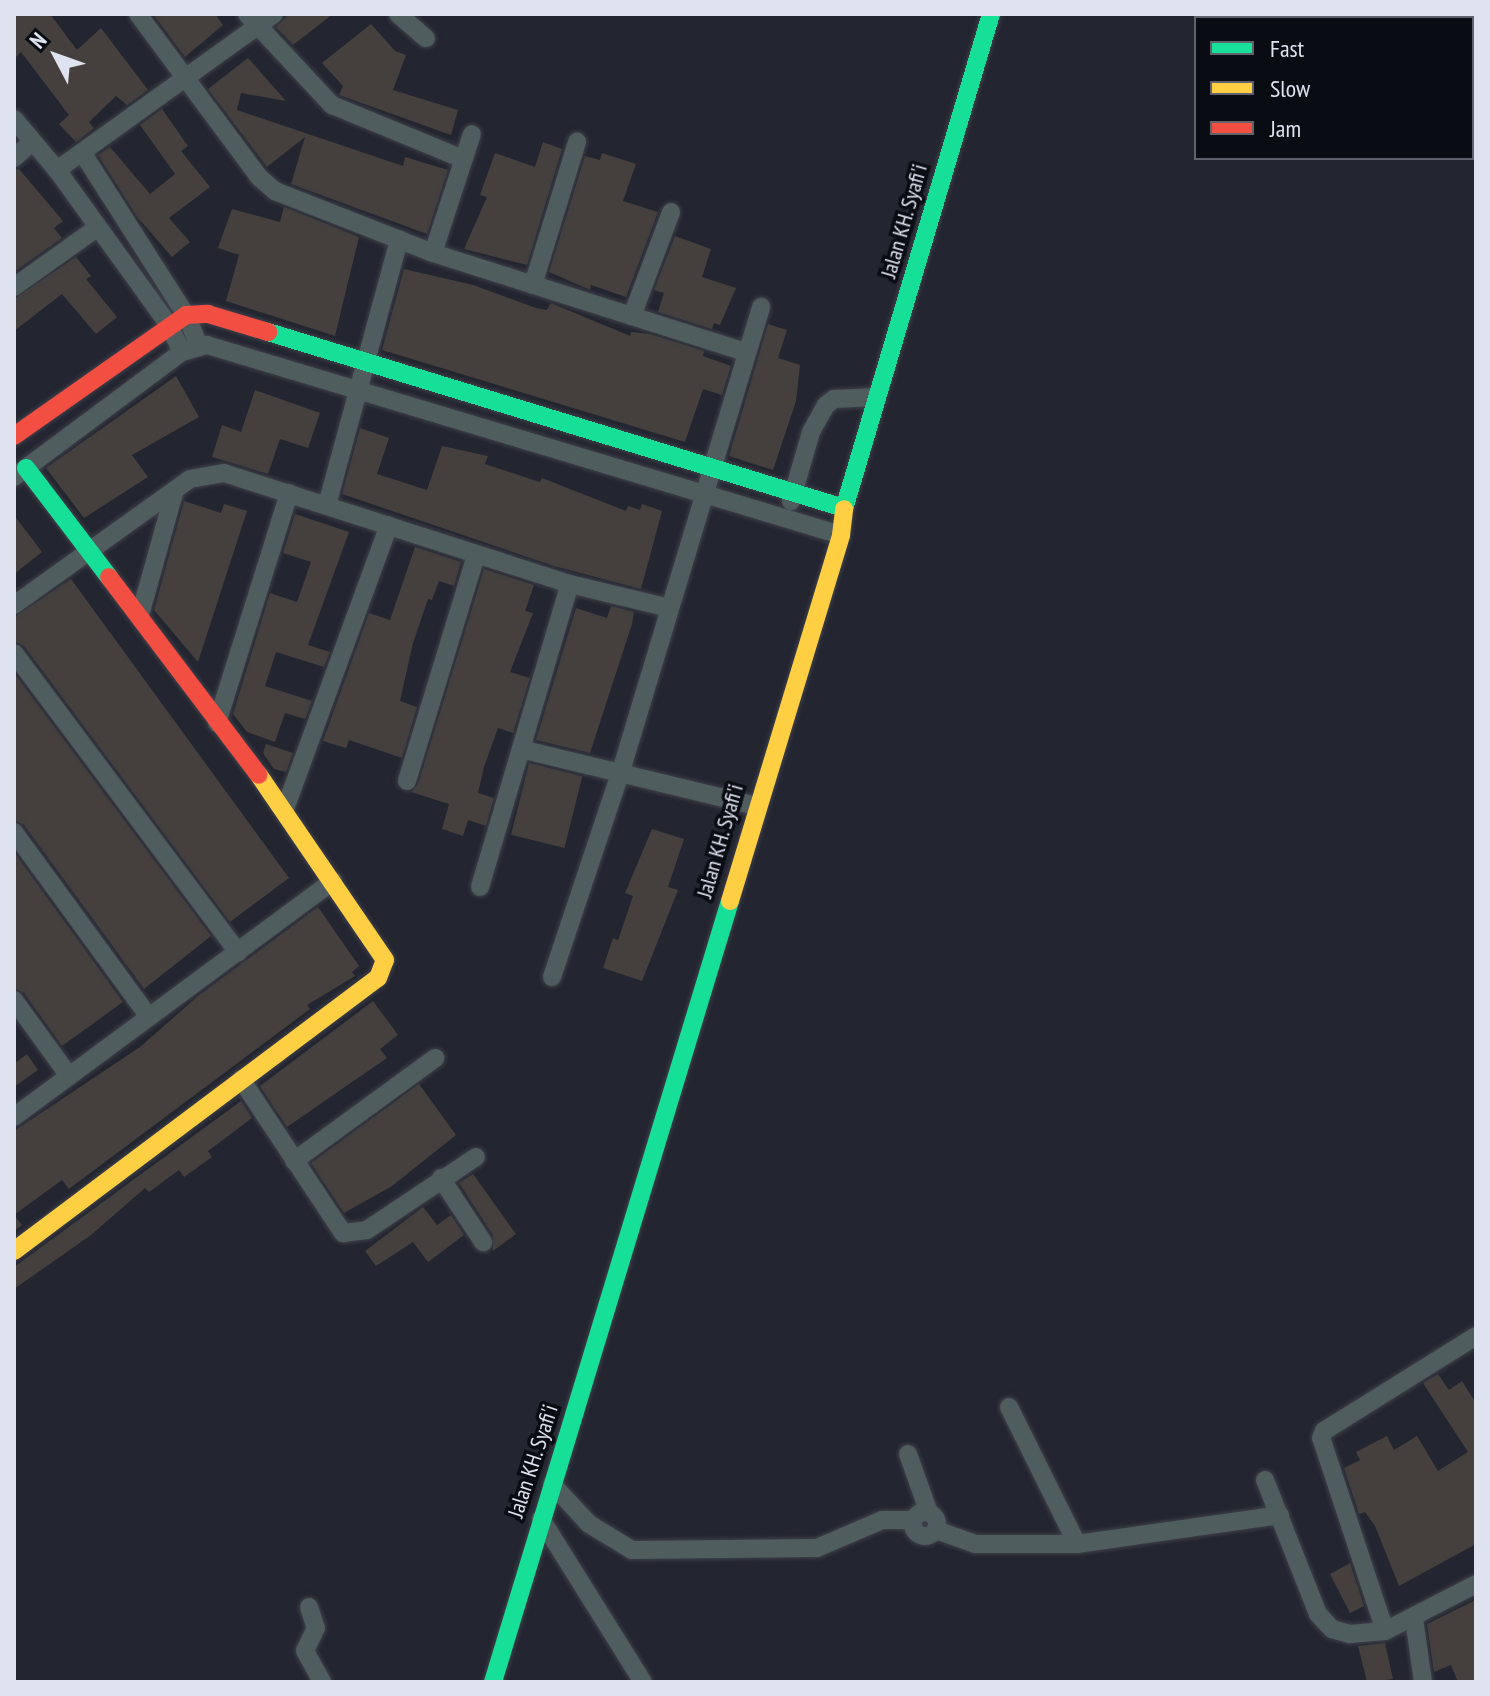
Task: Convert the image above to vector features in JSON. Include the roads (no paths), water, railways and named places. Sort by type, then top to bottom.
[{"type":"street","points":[[138,14],[268,186],[433,253],[746,352]]},
{"type":"street","points":[[57,170],[187,78],[252,20],[274,14]]},
{"type":"street","points":[[398,14],[426,38]]},
{"type":"street","name":"Jalan KH. Syafi'i","points":[[493,1682],[756,806],[841,535],[844,508],[991,14]]},
{"type":"street","points":[[252,20],[332,105],[463,159]]},
{"type":"street","points":[[14,119],[57,170],[168,324],[190,348],[515,434],[706,497],[841,535]]},
{"type":"street","points":[[433,253],[472,134]]},
{"type":"street","points":[[14,158],[33,141]]},
{"type":"street","points":[[533,285],[577,142]]},
{"type":"street","points":[[82,152],[186,315],[190,348]]},
{"type":"street","points":[[632,316],[671,212]]},
{"type":"street","points":[[14,287],[98,227]]},
{"type":"street","points":[[327,505],[360,393],[399,240]]},
{"type":"street","points":[[552,977],[621,771],[761,307]]},
{"type":"street","points":[[14,436],[168,324],[186,315],[223,316],[523,412],[844,508]]},
{"type":"street","points":[[14,1251],[383,972],[384,955],[285,809],[217,723],[140,615],[20,473],[190,348]]},
{"type":"street","points":[[789,520],[792,493],[811,432],[826,405],[834,399],[877,397]]},
{"type":"street","points":[[515,434],[523,412]]},
{"type":"street","points":[[14,605],[175,490],[201,475],[224,473],[570,584],[669,608]]},
{"type":"street","points":[[140,615],[175,490]]},
{"type":"street","points":[[217,723],[289,493]]},
{"type":"street","points":[[285,809],[389,525]]},
{"type":"street","points":[[407,781],[476,555]]},
{"type":"street","points":[[480,887],[570,584]]},
{"type":"street","points":[[14,653],[238,952]]},
{"type":"street","points":[[521,749],[756,806]]},
{"type":"street","points":[[14,832],[149,1017]]},
{"type":"street","points":[[14,1117],[333,881]]},
{"type":"street","points":[[14,1000],[69,1076]]},
{"type":"street","points":[[294,1161],[435,1058]]},
{"type":"street","points":[[241,1079],[332,1222],[351,1236],[367,1230],[476,1157]]},
{"type":"street","points":[[441,1178],[483,1242]]},
{"type":"street","points":[[1385,1631],[1321,1438],[1324,1431],[1476,1336]]},
{"type":"street","points":[[1009,1407],[1077,1544]]},
{"type":"street","points":[[908,1454],[926,1521]]},
{"type":"street","points":[[1265,1480],[1324,1623],[1350,1634],[1385,1631],[1476,1584]]},
{"type":"street","points":[[552,1484],[603,1535],[641,1551],[817,1548],[882,1520],[926,1521],[975,1544],[1077,1544],[1280,1515]]},
{"type":"street","points":[[541,1519],[643,1682]]},
{"type":"street","points":[[309,1607],[316,1628],[305,1651],[322,1682]]},
{"type":"street","points":[[1414,1618],[1423,1682]]}]
